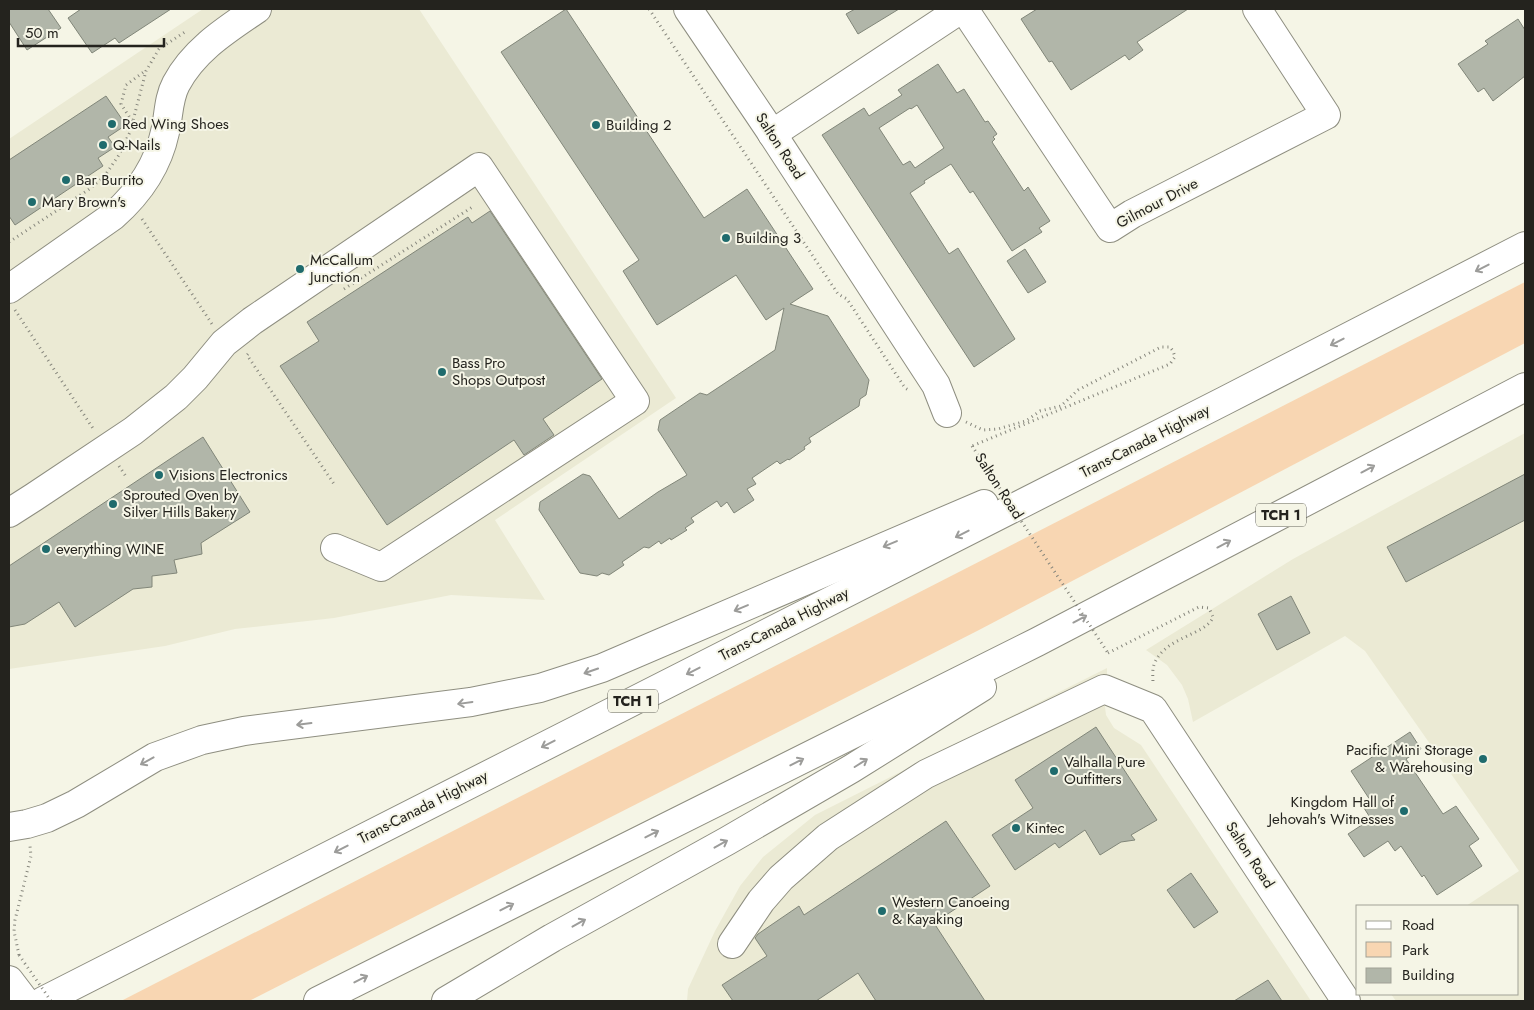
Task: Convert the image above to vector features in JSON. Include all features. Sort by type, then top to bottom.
[{"type":"main road","points":[[11,298],[128,202],[143,183],[158,157],[175,86],[184,71],[196,55],[222,33],[257,9]]},
{"type":"main road","name":"Salton Road","points":[[688,9],[936,385],[947,413]]},
{"type":"main road","name":"Gilmour Drive","points":[[772,134],[963,9],[1110,228],[1132,214],[1326,115],[1257,9]]},
{"type":"main road","points":[[9,512],[133,431],[176,398],[224,343],[298,289],[479,167],[635,401],[381,567],[335,548]]},
{"type":"main road","name":"Trans-Canada Highway","points":[[43,1001],[1525,246]]},
{"type":"main road","name":"TCH 1","points":[[318,1001],[1037,642],[1525,387]]},
{"type":"main road","points":[[19,834],[27,824],[47,818],[76,804],[155,757],[202,740],[244,731],[480,701],[540,688],[602,668],[1224,400]]},
{"type":"main road","points":[[446,1001],[552,938],[727,841],[851,769],[998,677],[1037,642]]},
{"type":"main road","name":"Salton Road","points":[[732,944],[761,900],[776,883],[828,837],[926,774],[1104,689],[1153,709],[1346,1001]]},
{"type":"main road","points":[[473,1001],[508,979],[552,938]]},
{"type":"main road","points":[[14,968],[25,1001]]},
{"type":"path","points":[[649,9],[838,294],[847,299],[906,388],[913,393]]},
{"type":"path","points":[[9,242],[88,190],[104,177],[119,155],[130,132],[146,71],[159,49],[190,29]]},
{"type":"path","points":[[132,122],[121,104],[126,85],[146,71]]},
{"type":"path","points":[[104,177],[140,216],[224,343]]},
{"type":"path","points":[[344,289],[474,206]]},
{"type":"path","points":[[11,298],[127,478]]},
{"type":"path","name":"Salton Road","points":[[983,430],[998,429],[1026,421],[1040,411],[1061,406],[1078,390],[1161,347],[1170,347],[1173,350],[1175,357],[1170,364],[972,446],[1108,653],[1199,607],[1209,608],[1213,617],[1212,621],[1208,625],[1168,646],[1153,666]]},
{"type":"path","points":[[251,351],[247,355],[334,484]]},
{"type":"path","points":[[19,834],[31,856],[15,920],[14,968],[51,1001]]},
{"type":"shaded area","name":"McCallum Junction","points":[[203,9],[419,9],[676,398],[495,520],[545,600],[451,595],[334,618],[235,629],[165,646],[9,669],[9,139]]},
{"type":"shaded area","name":"Pacific Mini Storage & Warehousing","points":[[1525,433],[1525,1001],[1396,1001],[1392,995],[1519,995],[1519,905],[1468,905],[1519,871],[1365,651],[1345,636],[1193,722],[1188,699],[1182,685],[1167,665],[1146,650],[1293,559]]},
{"type":"shaded area","points":[[1107,668],[1104,698],[1106,715],[1114,728],[1141,745],[1311,1001],[687,1001],[688,989],[715,931],[740,886],[763,857],[815,815]]},
{"type":"green space","points":[[1525,282],[1525,343],[979,630],[249,1001],[121,1001]]},
{"type":"building","points":[[9,9],[48,9],[61,28],[27,50],[9,22]]},
{"type":"building","points":[[81,9],[171,9],[119,43],[115,38],[92,53],[68,18]]},
{"type":"building","points":[[566,9],[704,218],[747,189],[813,289],[790,304],[828,316],[869,380],[866,395],[860,399],[859,406],[809,438],[811,442],[804,447],[805,449],[789,460],[780,464],[777,461],[752,478],[756,484],[747,489],[754,500],[734,513],[727,502],[721,507],[717,501],[691,518],[694,522],[685,528],[687,530],[671,540],[670,538],[661,544],[659,541],[649,548],[644,547],[622,562],[624,565],[609,575],[602,573],[597,576],[580,573],[539,510],[540,502],[583,474],[590,476],[619,519],[687,475],[658,430],[660,420],[700,393],[707,395],[775,350],[784,308],[766,320],[736,275],[657,325],[623,271],[639,260],[501,52]]},
{"type":"building","points":[[855,9],[899,9],[858,34],[846,14]]},
{"type":"building","points":[[1037,9],[1188,9],[1137,42],[1143,50],[1129,60],[1125,55],[1071,90],[1052,61],[1049,62],[1021,19]]},
{"type":"building","points":[[1518,19],[1525,30],[1525,76],[1493,101],[1484,88],[1478,92],[1458,64],[1488,44],[1485,41]]},
{"type":"building","points":[[938,64],[957,93],[964,89],[985,122],[988,121],[997,134],[993,137],[995,139],[992,142],[1024,191],[1028,187],[1050,221],[1039,228],[1042,232],[1012,251],[973,191],[970,193],[951,164],[924,181],[925,183],[910,193],[949,254],[958,248],[1015,339],[974,367],[822,135],[864,108],[869,116],[902,95],[898,90]],"holes":[[[917,105],[944,148],[915,168],[910,161],[903,165],[879,128]]]},
{"type":"building","points":[[106,96],[126,125],[108,137],[115,147],[98,158],[103,166],[15,225],[9,216],[9,160]]},
{"type":"building","name":"Bass Pro Shops Outpost","points":[[490,211],[602,379],[543,419],[554,435],[524,455],[514,440],[387,525],[280,366],[319,341],[307,322],[468,217],[472,223]]},
{"type":"building","points":[[1025,249],[1046,282],[1028,293],[1007,261]]},
{"type":"building","points":[[203,437],[250,512],[201,543],[202,554],[174,560],[177,573],[152,576],[152,587],[133,589],[75,627],[59,602],[25,624],[9,627],[9,566]]},
{"type":"building","points":[[1525,474],[1525,520],[1406,582],[1387,547]]},
{"type":"building","points":[[1291,596],[1310,633],[1277,650],[1258,614]]},
{"type":"building","points":[[1096,727],[1157,820],[1131,835],[1135,840],[1121,842],[1100,855],[1085,830],[1059,848],[1055,843],[1015,870],[992,835],[1033,808],[1015,780]]},
{"type":"building","name":"Kingdom Hall of Jehovah's Witnesses","points":[[1410,732],[1421,749],[1406,759],[1443,814],[1456,806],[1479,839],[1469,846],[1482,866],[1437,895],[1401,846],[1395,851],[1388,841],[1364,857],[1348,834],[1371,819],[1364,808],[1372,803],[1351,771]]},
{"type":"building","name":"Western Canoeing & Kayaking","points":[[946,821],[990,886],[934,923],[985,1001],[876,1001],[858,973],[816,1001],[733,1001],[722,985],[767,956],[755,938],[758,934],[799,906],[804,915]]},
{"type":"building","points":[[1191,873],[1218,912],[1194,928],[1167,890]]},
{"type":"building","points":[[1268,980],[1282,1001],[1234,1001]]},
{"type":"place","name":"Red Wing Shoes","points":[[112,124]]},
{"type":"place","name":"Building 2","points":[[596,125]]},
{"type":"place","name":"Q-Nails","points":[[103,145]]},
{"type":"place","name":"Bar Burrito","points":[[66,180]]},
{"type":"place","name":"Mary Brown's","points":[[32,202]]},
{"type":"place","name":"Building 3","points":[[726,238]]},
{"type":"place","name":"McCallum Junction","points":[[300,269]]},
{"type":"place","name":"Bass Pro Shops Outpost","points":[[442,372]]},
{"type":"place","name":"Visions Electronics","points":[[159,475]]},
{"type":"place","name":"Sprouted Oven by Silver Hills Bakery","points":[[113,504]]},
{"type":"place","name":"everything WINE","points":[[46,549]]},
{"type":"place","name":"Pacific Mini Storage & Warehousing","points":[[1483,759]]},
{"type":"place","name":"Valhalla Pure Outfitters","points":[[1054,771]]},
{"type":"place","name":"Kingdom Hall of Jehovah's Witnesses","points":[[1404,811]]},
{"type":"place","name":"Kintec","points":[[1016,828]]},
{"type":"place","name":"Western Canoeing & Kayaking","points":[[882,911]]}]
